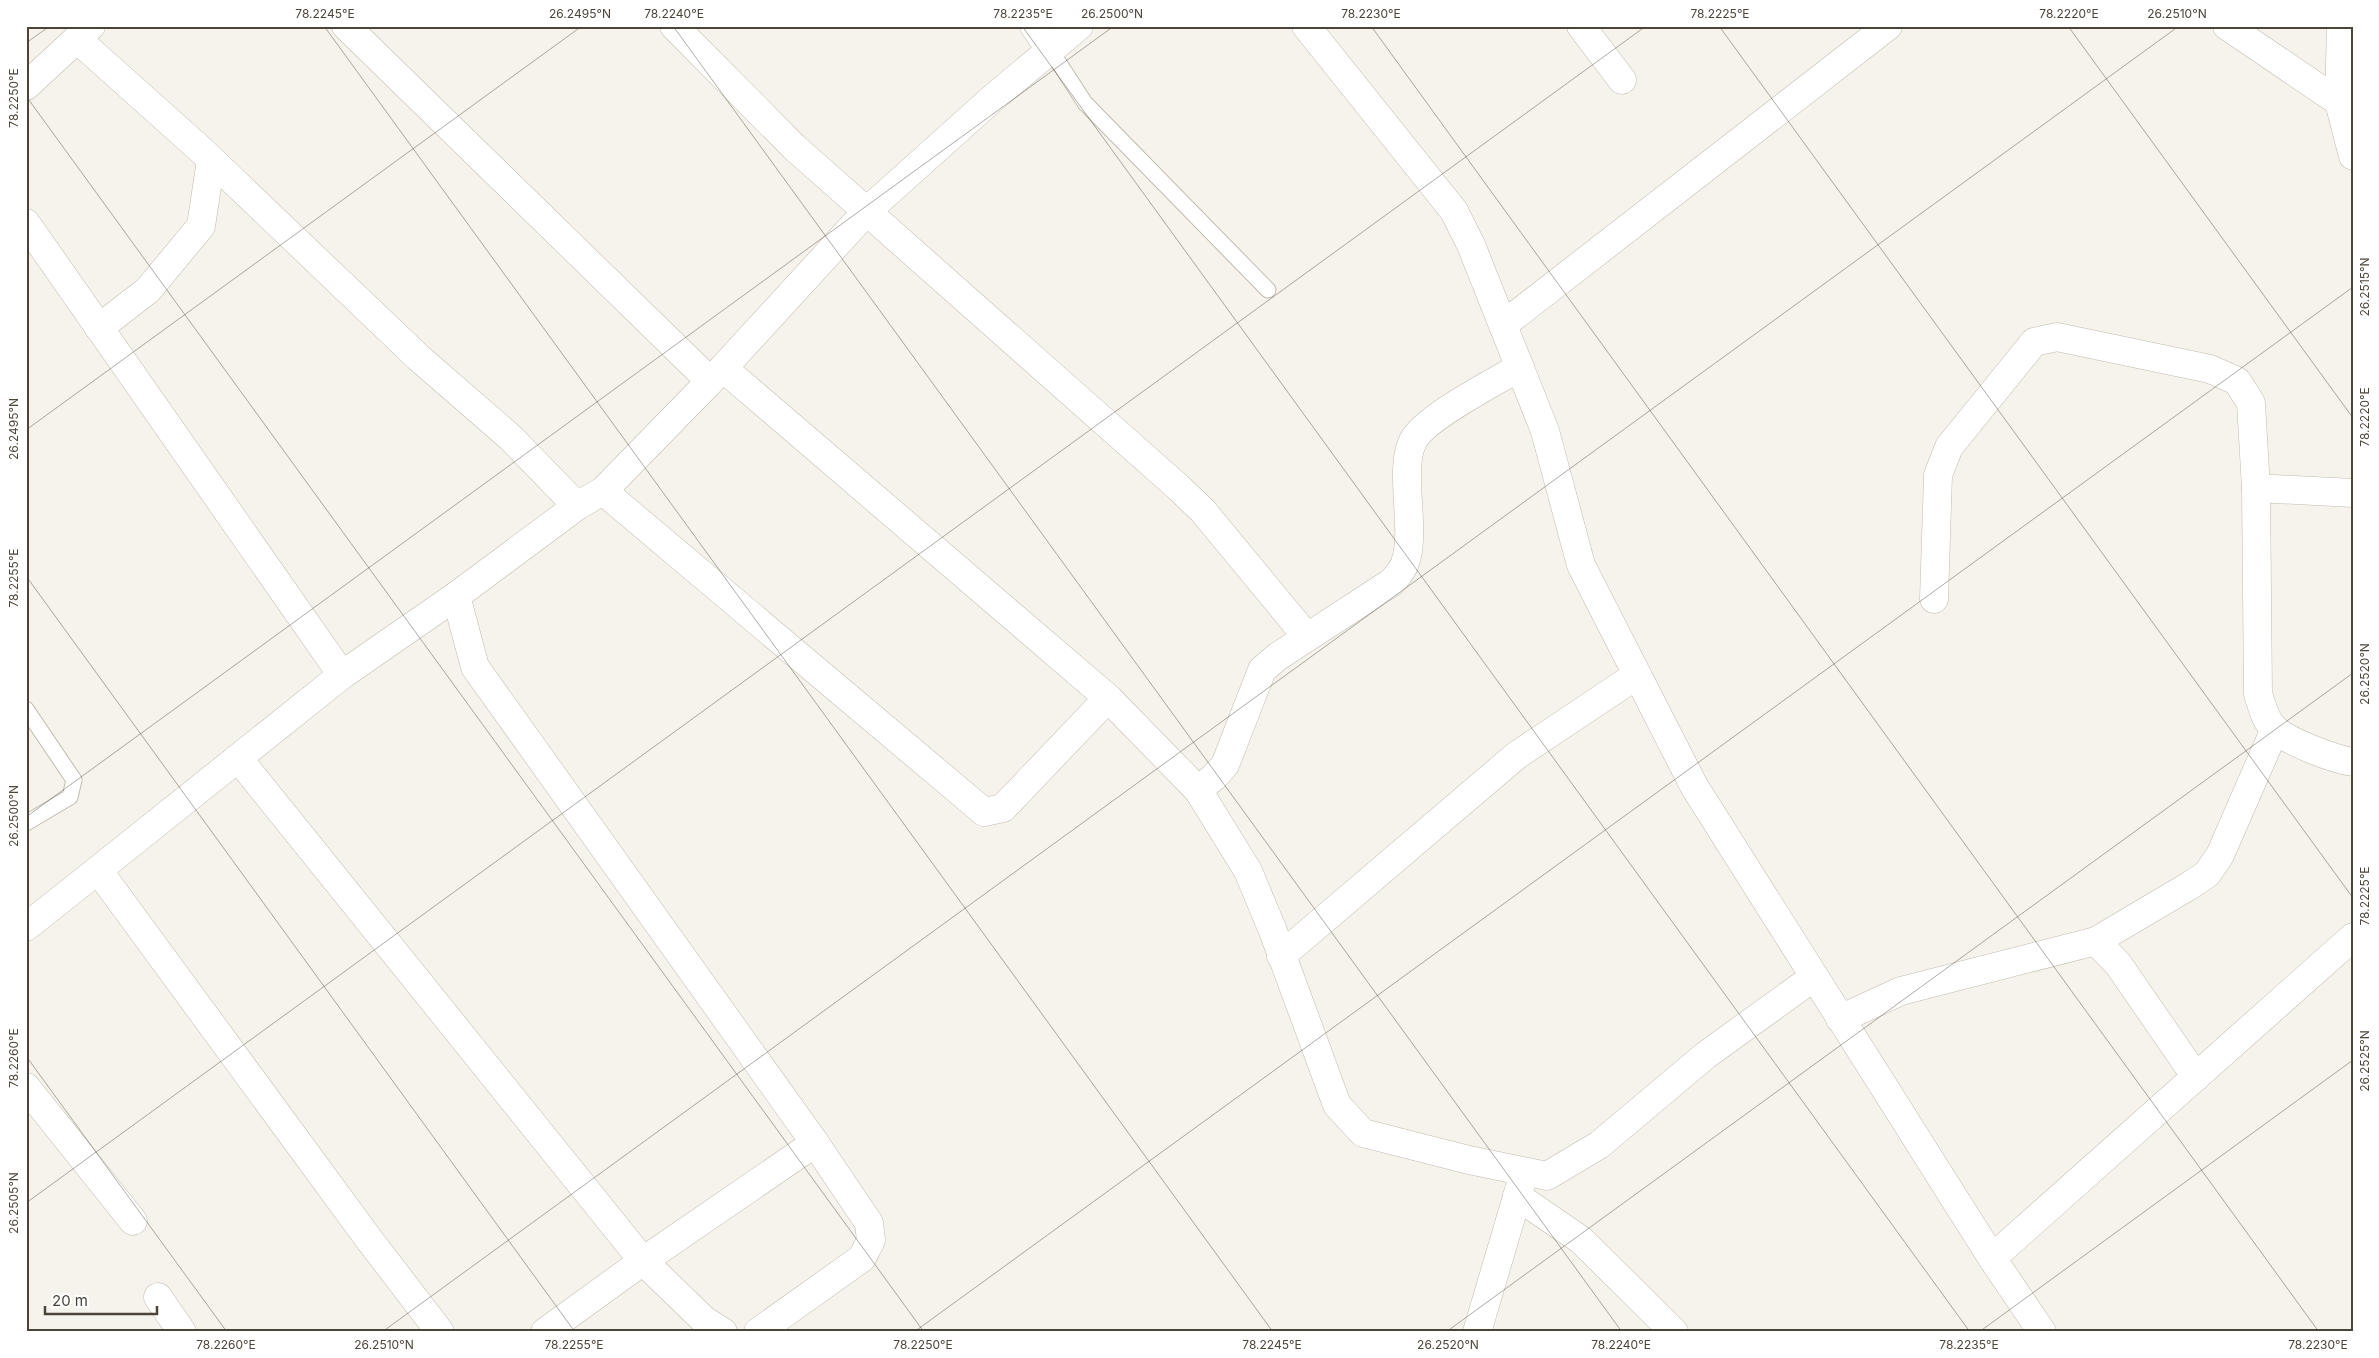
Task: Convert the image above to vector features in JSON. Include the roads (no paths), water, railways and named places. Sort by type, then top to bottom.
[{"type":"street","points":[[346,26],[717,374],[1108,698],[1198,790],[1248,871],[1337,1105],[1363,1133],[1469,1160],[1521,1184],[1674,1332]]},
{"type":"street","points":[[674,26],[794,147],[1178,487],[1202,511],[1307,637]]},
{"type":"street","points":[[1034,26],[1050,49]]},
{"type":"street","points":[[26,927],[342,675],[456,596],[576,506],[603,491],[717,374],[867,211],[993,98],[1079,26]]},
{"type":"street","points":[[1306,26],[1454,211],[1471,245],[1545,431],[1581,565],[1694,786],[1992,1258],[2042,1332]]},
{"type":"street","points":[[1581,26],[1622,80]]},
{"type":"street","points":[[1503,325],[1888,26]]},
{"type":"street","points":[[2227,26],[2338,102]]},
{"type":"street","points":[[2341,26],[2338,102],[2353,156]]},
{"type":"street","points":[[26,86],[84,32],[211,160],[418,358],[511,438],[576,506]]},
{"type":"street","points":[[99,328],[148,290],[201,226],[211,160]]},
{"type":"street","points":[[26,223],[342,675]]},
{"type":"street","points":[[1934,599],[1938,475],[1949,447],[2034,342],[2057,337],[2210,370],[2237,381],[2252,403],[2256,488],[2258,694],[2264,715],[2275,729],[2308,748],[2340,760],[2353,762]]},
{"type":"street","points":[[1198,790],[1214,777],[1224,765],[1262,670],[1277,657],[1392,582],[1405,564],[1409,543],[1408,461],[1413,440],[1430,422],[1520,367]]},
{"type":"street","points":[[2256,488],[2353,493]]},
{"type":"street","points":[[603,491],[984,812],[1003,808],[1108,698]]},
{"type":"street","points":[[456,596],[475,667],[815,1143],[868,1223],[871,1240],[862,1258],[758,1332]]},
{"type":"street","points":[[1281,956],[1517,755],[1637,675]]},
{"type":"street","points":[[1840,1018],[1901,991],[2096,941],[2189,886],[2207,874],[2220,855],[2275,729]]},
{"type":"street","points":[[238,758],[643,1261],[704,1320],[723,1332]]},
{"type":"street","points":[[98,870],[368,1238],[440,1332]]},
{"type":"street","points":[[1992,1258],[2353,937]]},
{"type":"street","points":[[2096,941],[2118,964],[2196,1077]]},
{"type":"street","points":[[1521,1184],[1547,1176],[1598,1146],[1706,1055],[1814,977]]},
{"type":"street","points":[[26,1087],[132,1221]]},
{"type":"street","points":[[545,1332],[643,1261],[815,1143]]},
{"type":"street","points":[[1477,1332],[1521,1184]]},
{"type":"street","points":[[158,1297],[182,1332]]},
{"type":"lane","points":[[1050,49],[1085,103],[1268,290]]},
{"type":"lane","points":[[26,709],[74,780],[70,797],[26,823]]}]
